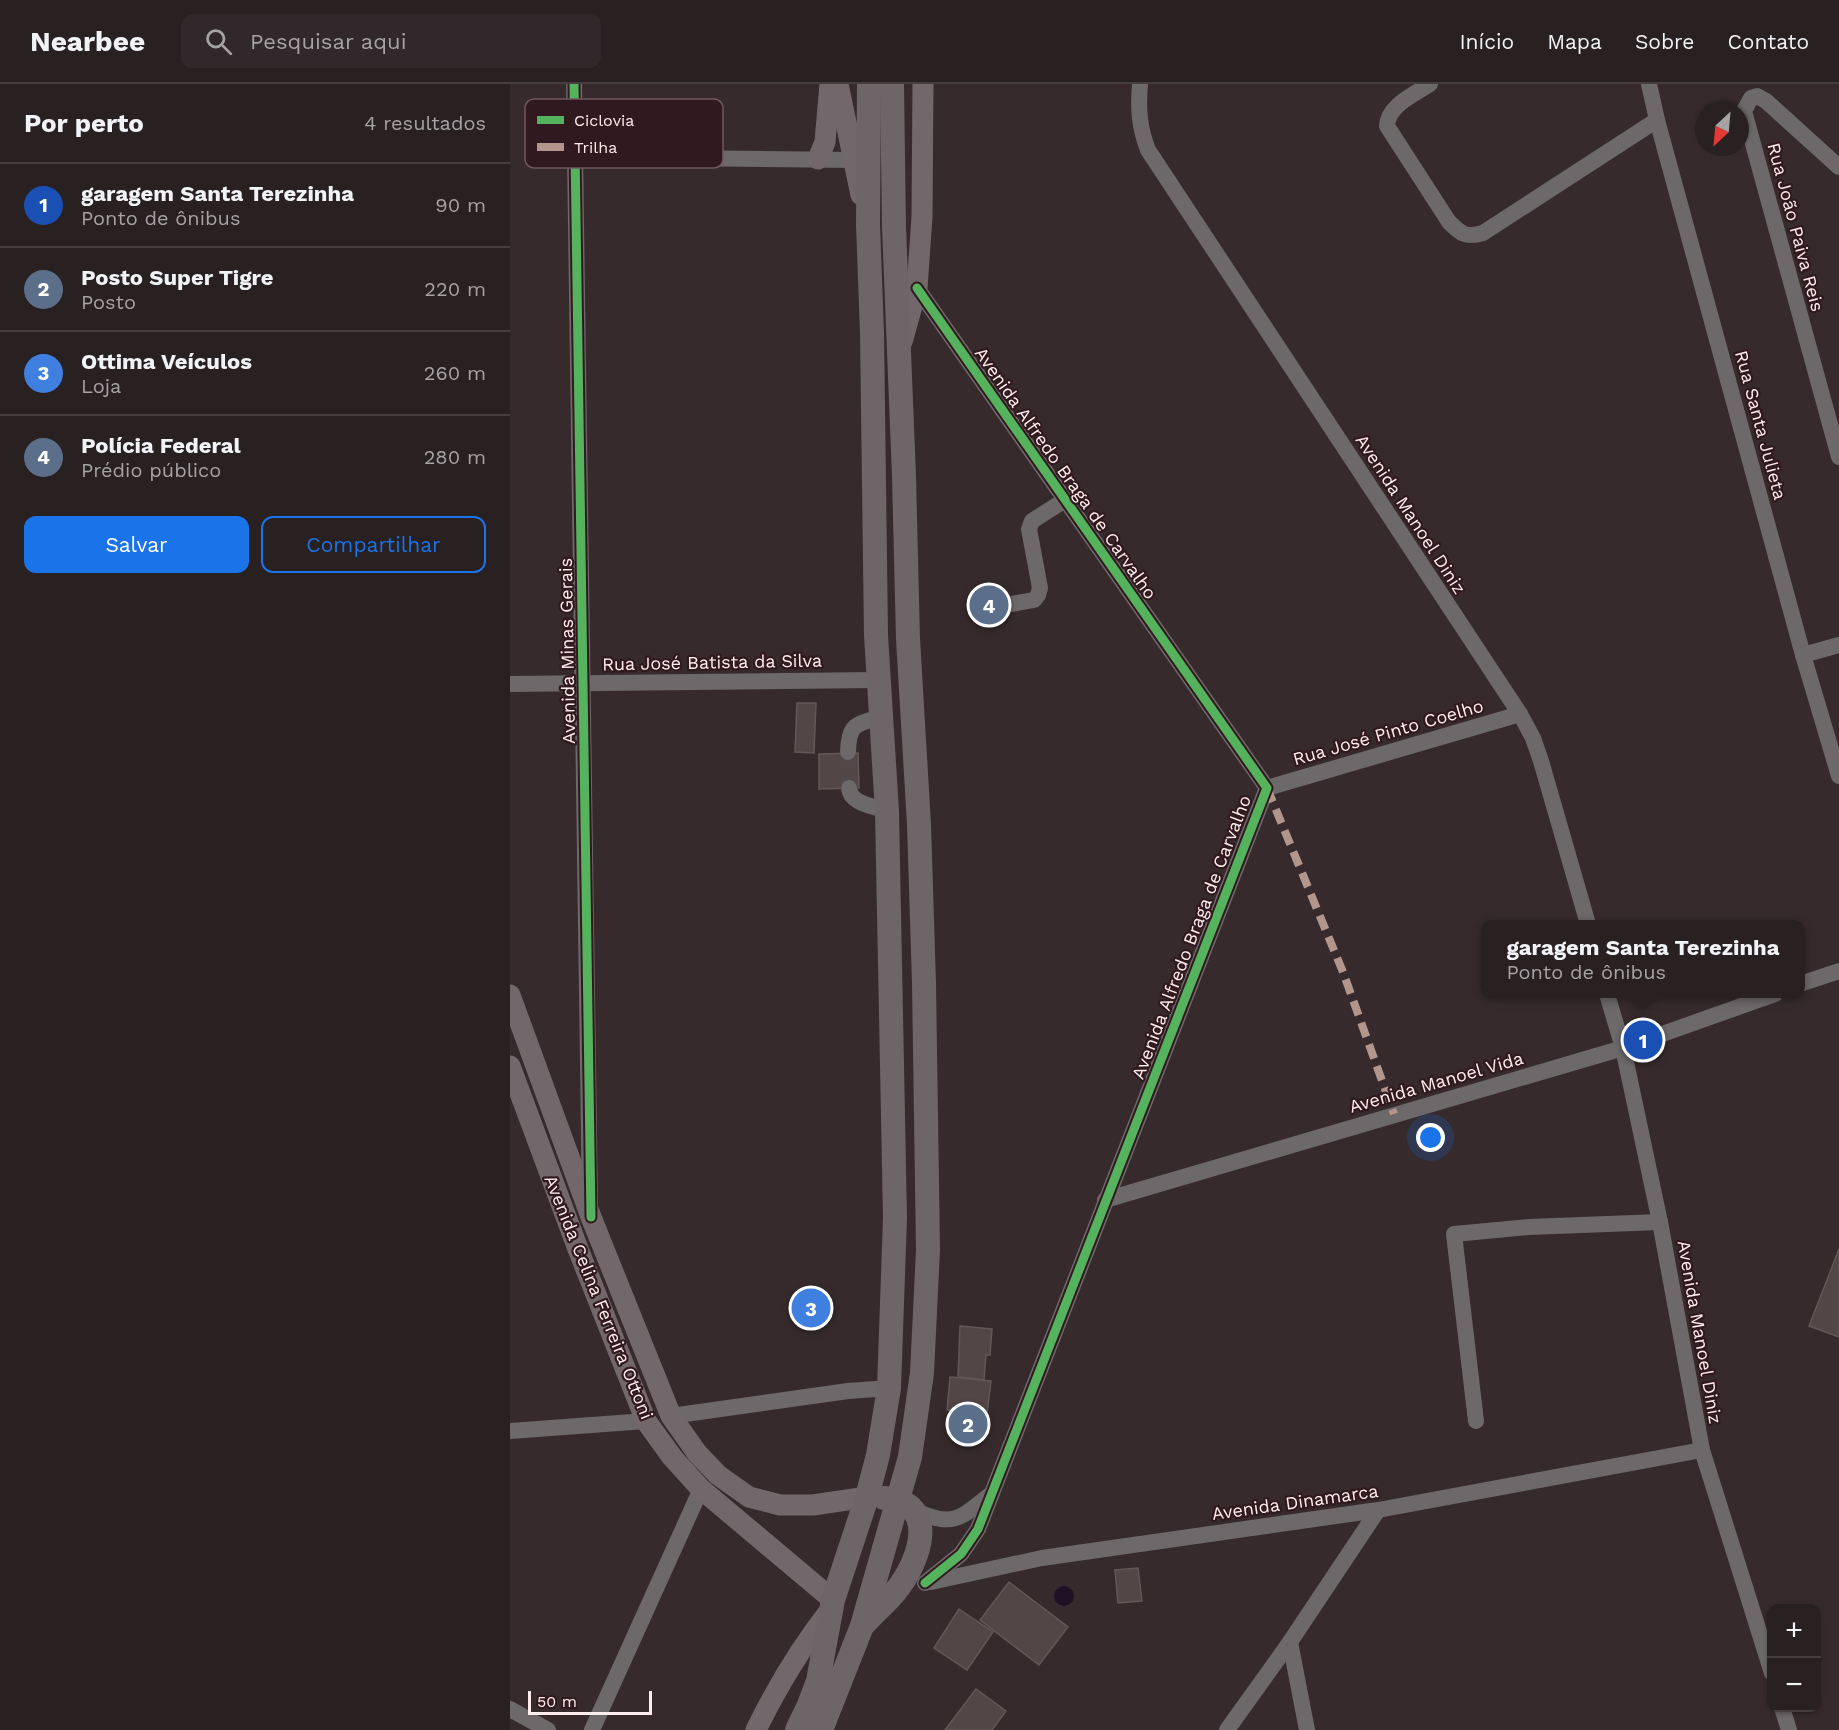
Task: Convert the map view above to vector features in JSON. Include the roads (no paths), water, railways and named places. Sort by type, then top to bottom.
[{"type":"highway","points":[[796,1730],[818,1681],[832,1605],[878,1455],[889,1388],[896,1218],[887,811],[878,680],[872,333],[867,224],[869,84]]},
{"type":"highway","points":[[821,1730],[907,1505],[910,1457],[922,1373],[928,1250],[924,983],[919,835],[908,639],[894,227],[892,84]]},
{"type":"highway","points":[[862,1626],[895,1592],[910,1569],[918,1552],[920,1524],[907,1505],[867,1497]]},
{"type":"main road","points":[[818,159],[827,133],[830,84]]},
{"type":"main road","points":[[838,84],[867,224]]},
{"type":"main road","points":[[900,353],[917,288],[922,217],[923,84]]},
{"type":"main road","name":"Avenida Celina Ferreira Ottoni","points":[[510,995],[591,1218],[671,1416],[697,1453],[718,1475],[749,1497],[780,1505],[813,1505],[867,1497]]},
{"type":"main road","name":"Avenida Celina Ferreira Ottoni","points":[[510,1066],[646,1421],[672,1457],[701,1489],[832,1605]]},
{"type":"main road","points":[[756,1730],[797,1654],[832,1605]]},
{"type":"street","name":"Avenida Minas Gerais","points":[[574,84],[574,99]]},
{"type":"street","name":"Avenida Manoel Diniz","points":[[1140,84],[1139,117],[1141,132],[1148,150],[1520,714],[1533,738],[1587,920]]},
{"type":"street","points":[[1430,84],[1393,109],[1387,120],[1387,126],[1449,222],[1460,232],[1471,236],[1483,233],[1657,120]]},
{"type":"street","name":"Rua Santa Julieta","points":[[1649,84],[1803,655],[1839,776]]},
{"type":"street","name":"Rua João Paiva Reis","points":[[1839,167],[1766,101],[1757,96],[1750,98],[1744,111],[1839,457]]},
{"type":"street","points":[[723,158],[855,160]]},
{"type":"street","name":"Avenida Minas Gerais","points":[[575,168],[591,1218]]},
{"type":"street","name":"Avenida Alfredo Braga de Carvalho","points":[[917,288],[1267,788],[978,1528],[970,1542],[950,1565],[925,1583]]},
{"type":"street","points":[[995,607],[1034,600],[1038,595],[1040,588],[1029,528],[1032,521],[1065,500]]},
{"type":"street","points":[[1803,655],[1839,645]]},
{"type":"street","name":"Rua José Batista da Silva","points":[[510,684],[878,680]]},
{"type":"street","name":"Rua José Pinto Coelho","points":[[1267,788],[1520,714]]},
{"type":"street","points":[[848,752],[849,736],[854,727],[881,716]]},
{"type":"street","points":[[849,788],[849,794],[854,799],[887,811]]},
{"type":"street","points":[[1805,982],[1839,971]]},
{"type":"street","name":"Avenida Manoel Diniz","points":[[1608,998],[1623,1048],[1660,1222],[1702,1450],[1767,1658]]},
{"type":"street","name":"Avenida Manoel Vida","points":[[1105,1200],[1623,1048],[1761,998]]},
{"type":"street","points":[[1476,1421],[1454,1234],[1529,1227],[1660,1222]]},
{"type":"street","points":[[671,1416],[848,1391],[889,1388]]},
{"type":"street","points":[[510,1431],[646,1421]]},
{"type":"street","name":"Avenida Dinamarca","points":[[895,1592],[925,1583],[1042,1558],[1378,1510],[1702,1450]]},
{"type":"street","points":[[592,1730],[701,1489]]},
{"type":"street","points":[[907,1505],[933,1519],[944,1521],[956,1519],[991,1493]]},
{"type":"street","points":[[1227,1730],[1290,1642],[1378,1510]]},
{"type":"street","points":[[1290,1642],[1307,1730]]},
{"type":"street","points":[[510,1709],[548,1730]]},
{"type":"street","points":[[1784,1712],[1789,1730]]},
{"type":"tunnel","points":[[848,752],[849,788]]},
{"type":"place","name":"Polícia Federal","points":[[989,605]]},
{"type":"place","name":"garagem Santa Terezinha","points":[[1643,1040]]},
{"type":"place","name":"Ottima Veículos","points":[[811,1308]]},
{"type":"place","name":"Posto Super Tigre","points":[[968,1424]]}]
